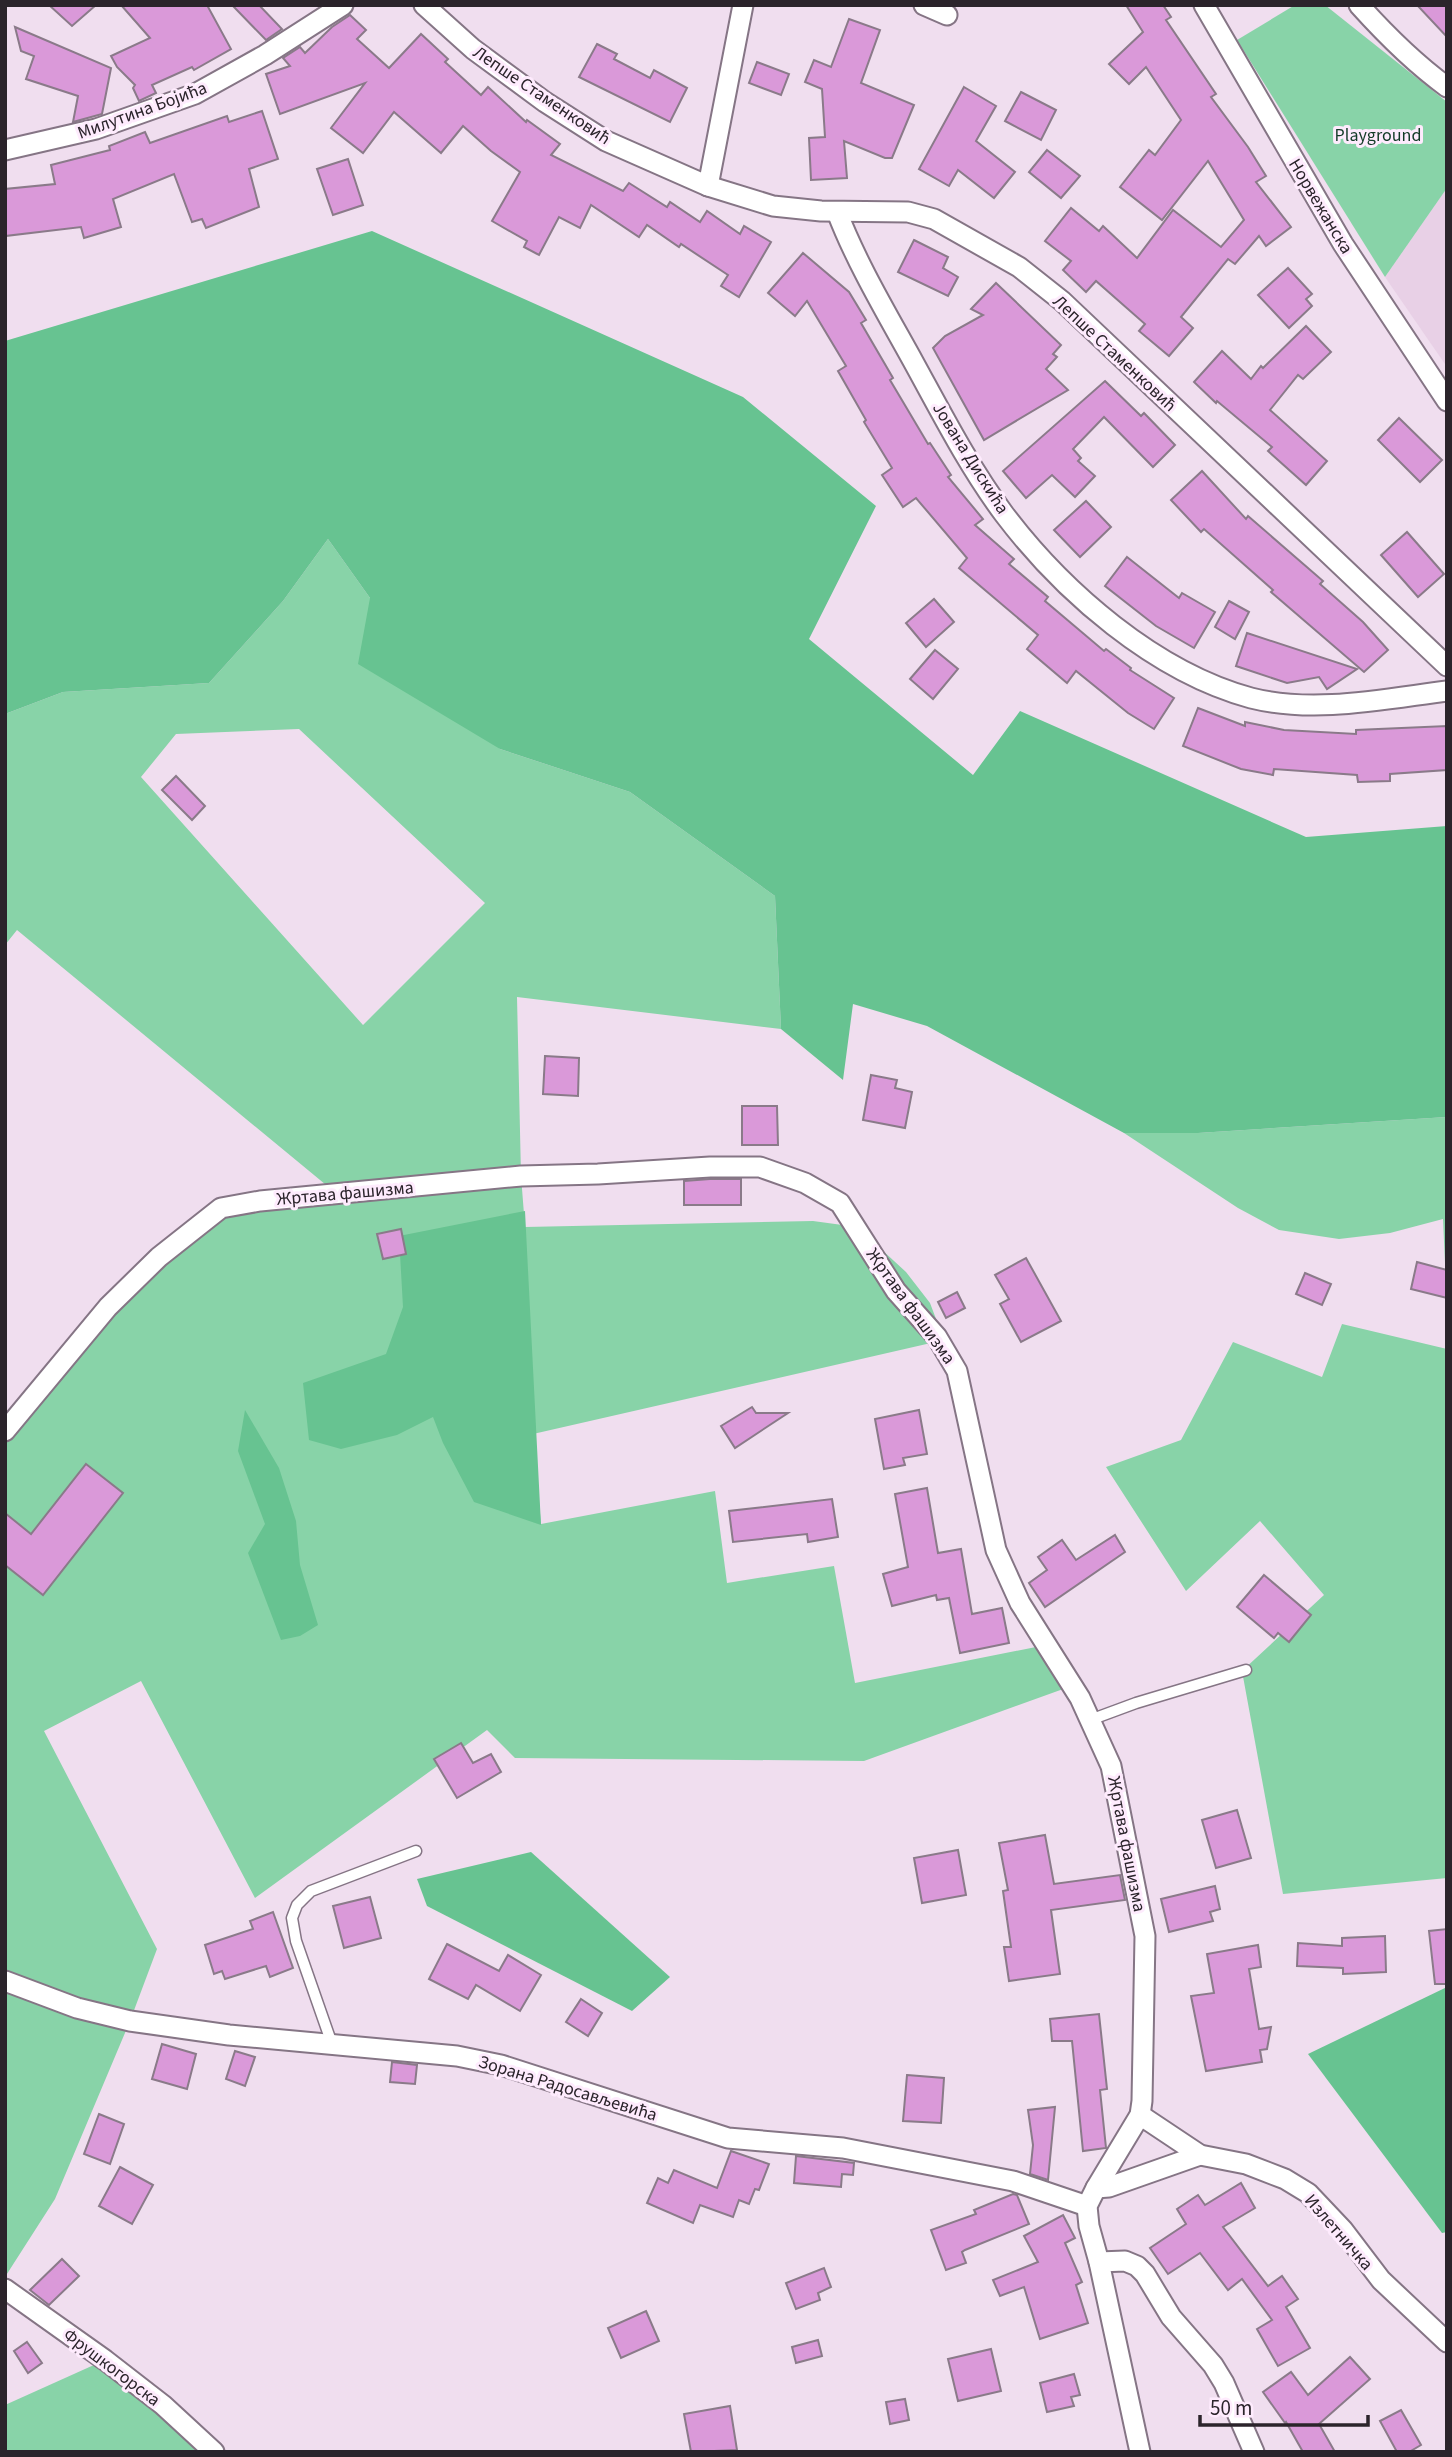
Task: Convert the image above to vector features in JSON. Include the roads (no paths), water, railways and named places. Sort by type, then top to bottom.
[{"type":"street","name":"Милутина Бојића","points":[[5,150],[96,129],[195,94],[265,55],[343,5]]},
{"type":"street","name":"Лепше Стаменковић","points":[[424,5],[472,49],[545,102],[606,141],[708,186],[773,206],[797,210],[908,212],[934,219],[1019,267],[1062,301],[1447,666]]},
{"type":"street","points":[[708,186],[743,5]]},
{"type":"street","points":[[924,5],[947,15]]},
{"type":"street","name":"Норвежанска","points":[[1204,5],[1343,244],[1447,401]]},
{"type":"street","points":[[1359,5],[1385,34],[1427,73],[1447,87]]},
{"type":"street","name":"Јована Дискића","points":[[837,212],[846,236],[900,338],[978,476],[1003,513],[1037,554],[1098,613],[1159,657],[1252,698],[1280,703],[1351,703],[1447,691]]},
{"type":"street","name":"Жртава фашизма","points":[[5,1431],[108,1307],[159,1256],[221,1208],[260,1201],[521,1176],[710,1167],[760,1167],[805,1183],[840,1203],[896,1292],[937,1337],[957,1371],[996,1550],[1020,1603],[1080,1698],[1111,1766],[1145,1936],[1142,2101],[1140,2115],[1087,2206]]},
{"type":"street","name":"Зорана Радосављевића","points":[[5,1981],[77,2008],[130,2021],[229,2035],[457,2056],[501,2065],[728,2138],[843,2148],[1013,2181],[1087,2206]]},
{"type":"street","name":"Излетничка","points":[[1140,2115],[1200,2155],[1247,2164],[1285,2179],[1308,2193],[1343,2230],[1381,2280],[1447,2342]]},
{"type":"street","points":[[1096,2188],[1110,2187],[1200,2155]]},
{"type":"street","points":[[1087,2206],[1089,2226],[1140,2452]]},
{"type":"street","points":[[1099,2262],[1125,2261],[1137,2266],[1145,2274],[1171,2317],[1218,2374],[1254,2452]]},
{"type":"street","name":"Фрушкогорска","points":[[5,2289],[163,2405],[214,2452]]},
{"type":"lane","points":[[1090,1720],[1136,1703],[1246,1670]]},
{"type":"lane","points":[[332,2045],[296,1941],[292,1918],[297,1905],[311,1891],[415,1851]]},
{"type":"park label","name":"Playground","points":[[1378,135]]}]
